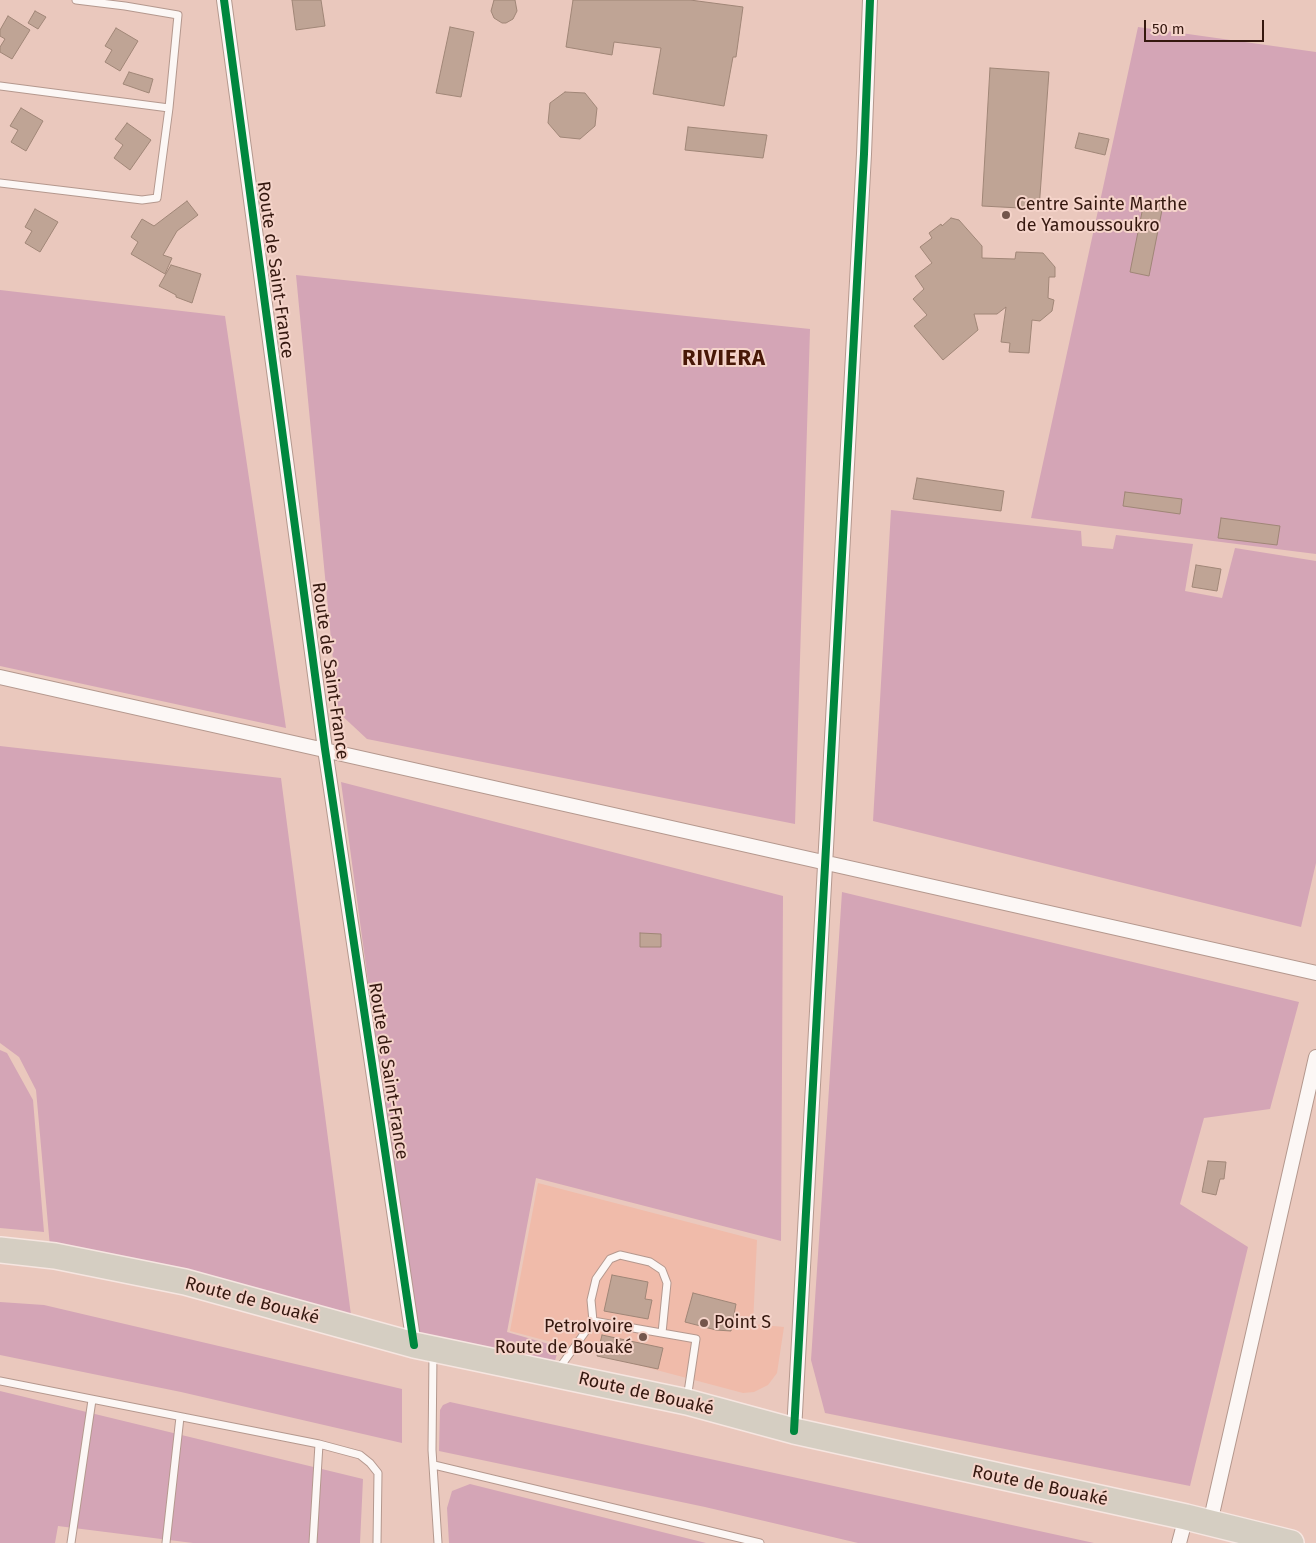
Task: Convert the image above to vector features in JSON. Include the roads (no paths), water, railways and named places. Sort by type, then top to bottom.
[{"type":"highway","name":"Route de Bouaké","points":[[0,1250],[55,1256],[185,1282],[424,1347],[686,1402],[794,1431],[1186,1517],[1291,1543]]},
{"type":"street","name":"Route de Saint-France","points":[[224,0],[325,749],[424,1347]]},
{"type":"street","points":[[794,1431],[864,154],[870,0]]},
{"type":"street","points":[[0,677],[1316,973]]},
{"type":"street","points":[[1210,1523],[1316,1058]]},
{"type":"street","points":[[1179,1543],[1186,1517]]},
{"type":"lane","points":[[0,183],[142,200],[157,198],[169,108],[178,15],[76,0]]},
{"type":"lane","points":[[0,86],[169,108]]},
{"type":"lane","points":[[554,1374],[593,1321],[591,1300],[596,1279],[610,1258],[620,1255],[650,1262],[662,1270],[667,1283],[662,1333]]},
{"type":"lane","points":[[593,1321],[696,1339],[686,1402]]},
{"type":"lane","points":[[424,1347],[434,1465],[438,1543]]},
{"type":"lane","points":[[0,1381],[319,1444],[360,1455],[378,1473],[377,1543]]},
{"type":"lane","points":[[71,1543],[92,1400]]},
{"type":"lane","points":[[166,1543],[180,1417]]},
{"type":"lane","points":[[313,1543],[319,1444]]},
{"type":"lane","points":[[434,1465],[760,1543]]},
{"type":"place","name":"Centre Sainte Marthe de Yamoussoukro","points":[[1006,215]]},
{"type":"place","name":"Point S","points":[[704,1323]]},
{"type":"place","name":"PetroIvoire Route de Bouaké","points":[[643,1337]]},
{"type":"district","name":"RIVIERA","points":[[724,359]]}]
